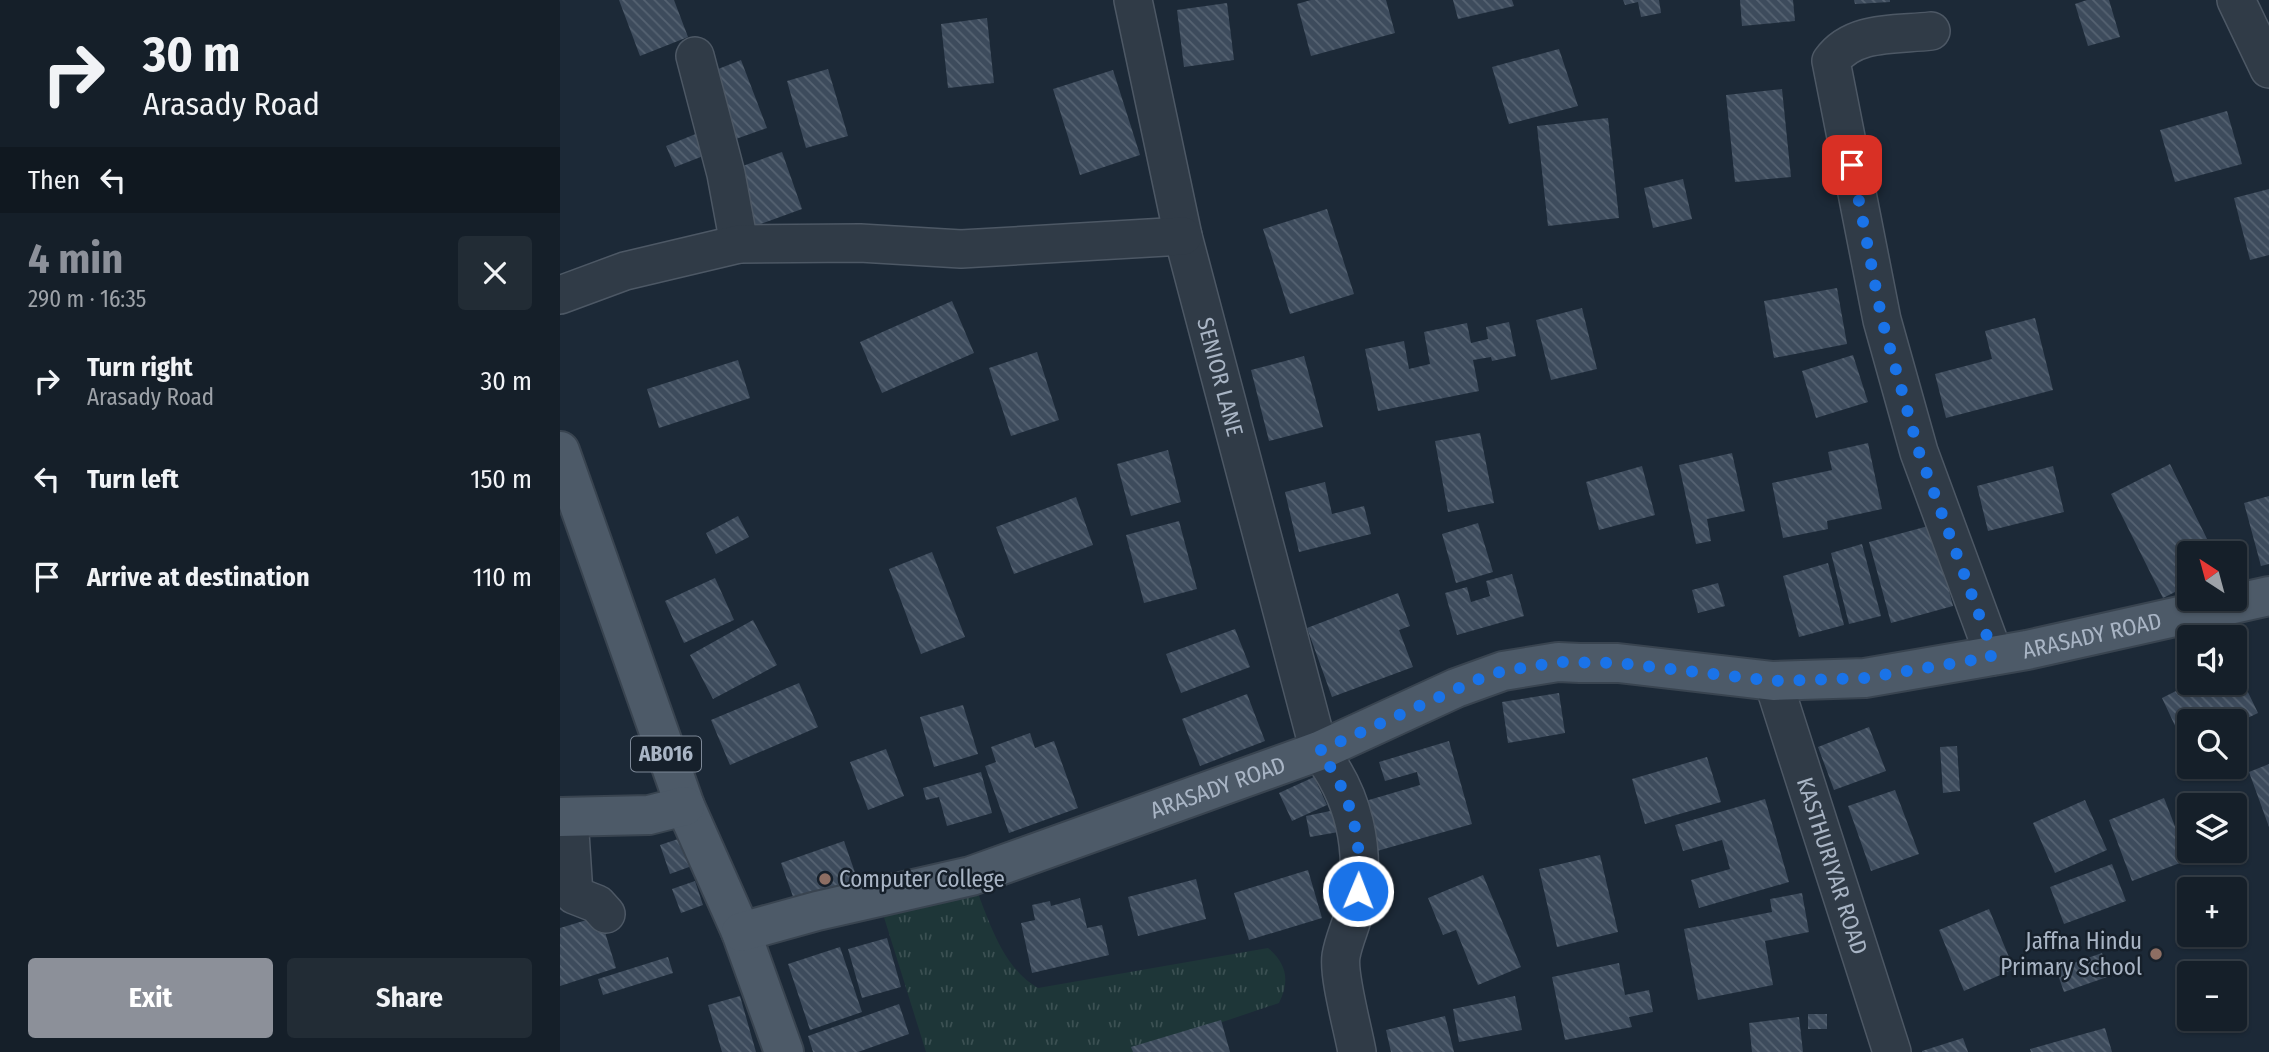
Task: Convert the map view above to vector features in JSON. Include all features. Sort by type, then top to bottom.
[{"type":"main road","name":"AB016","points":[[560,451],[685,807],[741,932],[784,1052]]},
{"type":"main road","name":"ARASADY ROAD","points":[[741,932],[971,876],[1319,751],[1457,688],[1503,671],[1558,662],[1618,663],[1773,681],[1865,678],[1991,657],[2269,596]]},
{"type":"main road","points":[[565,817],[649,815],[685,807]]},
{"type":"street","name":"SENIOR LANE","points":[[1133,0],[1183,236],[1319,751],[1336,774],[1349,802],[1359,848],[1356,906],[1340,958],[1357,1052]]},
{"type":"street","points":[[2236,0],[2269,69]]},
{"type":"street","points":[[1931,31],[1855,39],[1841,48],[1831,61],[1882,320],[1919,452],[1988,639],[1991,657]]},
{"type":"street","points":[[695,56],[726,174],[739,244]]},
{"type":"street","points":[[560,295],[625,271],[739,244],[860,243],[961,249],[1183,236]]},
{"type":"street","name":"KASTHURIYAR ROAD","points":[[1773,681],[1892,1052]]},
{"type":"street","points":[[565,817],[574,895],[597,904],[606,914]]},
{"type":"green space","points":[[971,876],[1004,953],[1025,979],[1038,988],[1268,948],[1279,960],[1285,973],[1285,987],[1279,1003],[1133,1052],[926,1052],[878,898]]},
{"type":"building","points":[[619,0],[674,0],[688,37],[640,56]]},
{"type":"building","points":[[1311,0],[1386,0],[1395,33],[1311,56],[1297,4]]},
{"type":"building","points":[[1453,0],[1512,0],[1514,6],[1458,19]]},
{"type":"building","points":[[1623,0],[1659,0],[1661,13],[1641,17],[1638,2],[1625,5]]},
{"type":"building","points":[[1740,0],[1793,0],[1795,21],[1742,26]]},
{"type":"building","points":[[1854,0],[1890,0],[1890,2],[1855,4]]},
{"type":"building","points":[[2087,0],[2109,0],[2120,37],[2088,46],[2075,4]]},
{"type":"building","points":[[1227,3],[1234,60],[1184,67],[1177,10]]},
{"type":"building","points":[[987,18],[994,83],[948,88],[941,24]]},
{"type":"building","points":[[1559,49],[1578,106],[1509,124],[1492,67]]},
{"type":"building","points":[[741,60],[767,128],[733,140],[708,73]]},
{"type":"building","points":[[828,69],[848,136],[806,148],[787,81]]},
{"type":"building","points":[[1113,70],[1140,155],[1080,175],[1053,89]]},
{"type":"building","points":[[1782,89],[1791,177],[1735,182],[1726,95]]},
{"type":"building","points":[[2227,111],[2242,164],[2175,182],[2160,130]]},
{"type":"building","points":[[1608,118],[1619,218],[1548,226],[1537,126]]},
{"type":"building","points":[[703,131],[711,153],[675,167],[666,146]]},
{"type":"building","points":[[782,152],[802,209],[755,226],[734,169]]},
{"type":"building","points":[[1683,179],[1692,219],[1653,228],[1644,188]]},
{"type":"building","points":[[2269,189],[2269,255],[2250,260],[2234,198]]},
{"type":"building","points":[[1327,209],[1354,294],[1290,314],[1263,229]]},
{"type":"building","points":[[1837,288],[1847,344],[1774,358],[1764,301]]},
{"type":"building","points":[[952,301],[974,353],[882,393],[860,342]]},
{"type":"building","points":[[1582,308],[1597,369],[1551,380],[1536,320]]},
{"type":"building","points":[[2035,318],[2053,390],[1946,418],[1935,374],[1992,359],[1985,331]]},
{"type":"building","points":[[1509,322],[1516,356],[1492,361],[1491,357],[1473,360],[1479,391],[1378,411],[1365,349],[1404,341],[1409,369],[1430,364],[1424,332],[1467,323],[1471,343],[1488,339],[1486,327]]},
{"type":"building","points":[[1037,352],[1059,420],[1011,436],[989,368]]},
{"type":"building","points":[[1853,355],[1868,402],[1816,418],[1802,371]]},
{"type":"building","points":[[1304,356],[1323,427],[1269,441],[1251,370]]},
{"type":"building","points":[[738,360],[750,398],[659,428],[647,389]]},
{"type":"building","points":[[1480,433],[1494,503],[1448,512],[1435,441]]},
{"type":"building","points":[[1868,443],[1882,509],[1827,521],[1828,529],[1783,538],[1772,483],[1832,470],[1828,452]]},
{"type":"building","points":[[1168,450],[1181,502],[1131,516],[1117,464]]},
{"type":"building","points":[[1732,453],[1745,511],[1707,519],[1711,541],[1696,544],[1679,465]]},
{"type":"building","points":[[2170,464],[2208,541],[2177,541],[2177,591],[2163,598],[2111,494]]},
{"type":"building","points":[[1642,466],[1655,515],[1599,530],[1586,482]]},
{"type":"building","points":[[2053,466],[2064,512],[1988,531],[1977,486]]},
{"type":"building","points":[[1325,482],[1332,514],[1364,506],[1371,534],[1299,552],[1285,492]]},
{"type":"building","points":[[2269,496],[2269,564],[2261,566],[2244,503]]},
{"type":"building","points":[[1076,497],[1093,545],[1014,574],[996,527]]},
{"type":"building","points":[[738,516],[749,537],[716,554],[706,533]]},
{"type":"building","points":[[1179,521],[1197,589],[1144,603],[1126,535]]},
{"type":"building","points":[[1478,523],[1493,572],[1456,583],[1442,534]]},
{"type":"building","points":[[1932,525],[1953,606],[1891,623],[1869,542]]},
{"type":"building","points":[[1862,544],[1881,616],[1849,624],[1831,553]]},
{"type":"building","points":[[932,552],[965,637],[921,654],[889,569]]},
{"type":"building","points":[[1828,563],[1844,625],[1799,637],[1783,576]]},
{"type":"building","points":[[1512,574],[1524,616],[1457,635],[1445,593],[1467,587],[1471,602],[1490,596],[1486,581]]},
{"type":"building","points":[[715,578],[734,620],[684,643],[665,601]]},
{"type":"building","points":[[1718,583],[1725,606],[1698,613],[1692,590]]},
{"type":"building","points":[[1398,593],[1410,626],[1399,630],[1413,667],[1332,697],[1307,628]]},
{"type":"building","points":[[753,620],[777,665],[713,699],[690,655]]},
{"type":"building","points":[[1235,629],[1250,667],[1181,693],[1166,654]]},
{"type":"building","points":[[799,683],[818,727],[730,765],[711,720]]},
{"type":"building","points":[[2177,690],[2177,695],[2247,695],[2247,690],[2258,713],[2247,718],[2247,709],[2177,709],[2177,730],[2162,698]]},
{"type":"building","points":[[1559,693],[1565,733],[1508,743],[1502,702]]},
{"type":"building","points":[[1247,694],[1265,741],[1200,766],[1182,719]]},
{"type":"building","points":[[963,705],[978,754],[934,767],[920,717]]},
{"type":"building","points":[[1869,727],[1886,771],[1834,790],[1818,747]]},
{"type":"building","points":[[1030,733],[1035,748],[1054,741],[1078,808],[1009,833],[985,766],[996,762],[991,747]]},
{"type":"building","points":[[1449,741],[1472,824],[1377,851],[1362,802],[1420,785],[1417,772],[1385,781],[1379,762]]},
{"type":"building","points":[[1957,746],[1960,791],[1943,793],[1940,747]]},
{"type":"building","points":[[886,749],[904,796],[868,810],[850,762]]},
{"type":"building","points":[[1707,757],[1721,802],[1645,824],[1632,779]]},
{"type":"building","points":[[2269,764],[2269,827],[2249,772]]},
{"type":"building","points":[[981,772],[992,813],[947,826],[939,797],[926,800],[923,788]]},
{"type":"building","points":[[1314,777],[1327,805],[1292,821],[1279,793]]},
{"type":"building","points":[[1895,790],[1919,854],[1871,871],[1848,806]]},
{"type":"building","points":[[2164,798],[2177,832],[2177,863],[2180,863],[2132,881],[2109,820]]},
{"type":"building","points":[[1765,799],[1789,882],[1699,908],[1691,880],[1730,869],[1722,840],[1683,851],[1675,825]]},
{"type":"building","points":[[2085,800],[2107,850],[2055,873],[2033,823]]},
{"type":"building","points":[[1340,809],[1344,831],[1310,837],[1306,816]]},
{"type":"building","points":[[690,835],[700,863],[670,874],[660,845]]},
{"type":"building","points":[[844,841],[860,887],[797,908],[781,863]]},
{"type":"building","points":[[1600,855],[1618,932],[1557,947],[1539,869]]},
{"type":"building","points":[[2112,864],[2126,901],[2064,924],[2050,887]]},
{"type":"building","points":[[1308,870],[1322,918],[1249,940],[1234,893]]},
{"type":"building","points":[[1483,875],[1521,967],[1478,985],[1456,930],[1443,935],[1428,898]]},
{"type":"building","points":[[1196,879],[1206,919],[1138,936],[1128,897]]},
{"type":"building","points":[[695,881],[703,905],[681,913],[672,889]]},
{"type":"building","points":[[1802,893],[1809,932],[1765,941],[1773,985],[1698,1000],[1684,929],[1772,912],[1770,899]]},
{"type":"building","points":[[1080,898],[1087,928],[1102,925],[1109,955],[1032,973],[1021,923],[1035,920],[1032,905],[1050,901],[1051,906]]},
{"type":"building","points":[[1989,909],[2014,969],[1964,991],[1939,930]]},
{"type":"building","points":[[600,916],[616,968],[560,986],[560,928]]},
{"type":"building","points":[[887,938],[901,987],[862,998],[848,949]]},
{"type":"building","points":[[840,947],[862,1012],[810,1030],[788,964]]},
{"type":"building","points":[[2102,953],[2110,976],[2064,992],[2056,969]]},
{"type":"building","points":[[668,957],[673,973],[603,995],[598,979]]},
{"type":"building","points":[[1619,963],[1625,995],[1649,990],[1653,1012],[1629,1017],[1632,1027],[1565,1040],[1552,977]]},
{"type":"building","points":[[740,996],[756,1052],[722,1052],[708,1005]]},
{"type":"building","points":[[1515,996],[1522,1030],[1459,1042],[1453,1009]]},
{"type":"building","points":[[899,1004],[909,1034],[858,1052],[813,1052],[808,1036]]},
{"type":"building","points":[[1808,1014],[1827,1014],[1827,1029],[1808,1029]]},
{"type":"building","points":[[1445,1016],[1454,1052],[1391,1052],[1386,1030]]},
{"type":"building","points":[[1799,1017],[1803,1052],[1752,1052],[1749,1023]]},
{"type":"building","points":[[1221,1020],[1230,1052],[1133,1052],[1131,1047]]},
{"type":"building","points":[[2105,1028],[2112,1052],[2031,1052],[2030,1049]]},
{"type":"building","points":[[1963,1038],[1968,1052],[1922,1052],[1922,1051]]},
{"type":"place","name":"Computer College","points":[[825,879]]},
{"type":"place","name":"Jaffna Hindu Primary School","points":[[2156,954]]},
{"type":"route","points":[[1358,891],[1359,848],[1353,814],[1336,774],[1319,751],[1457,688],[1503,671],[1558,662],[1618,663],[1773,681],[1865,678],[1991,657],[1988,639],[1919,452],[1882,320],[1852,165]]}]
